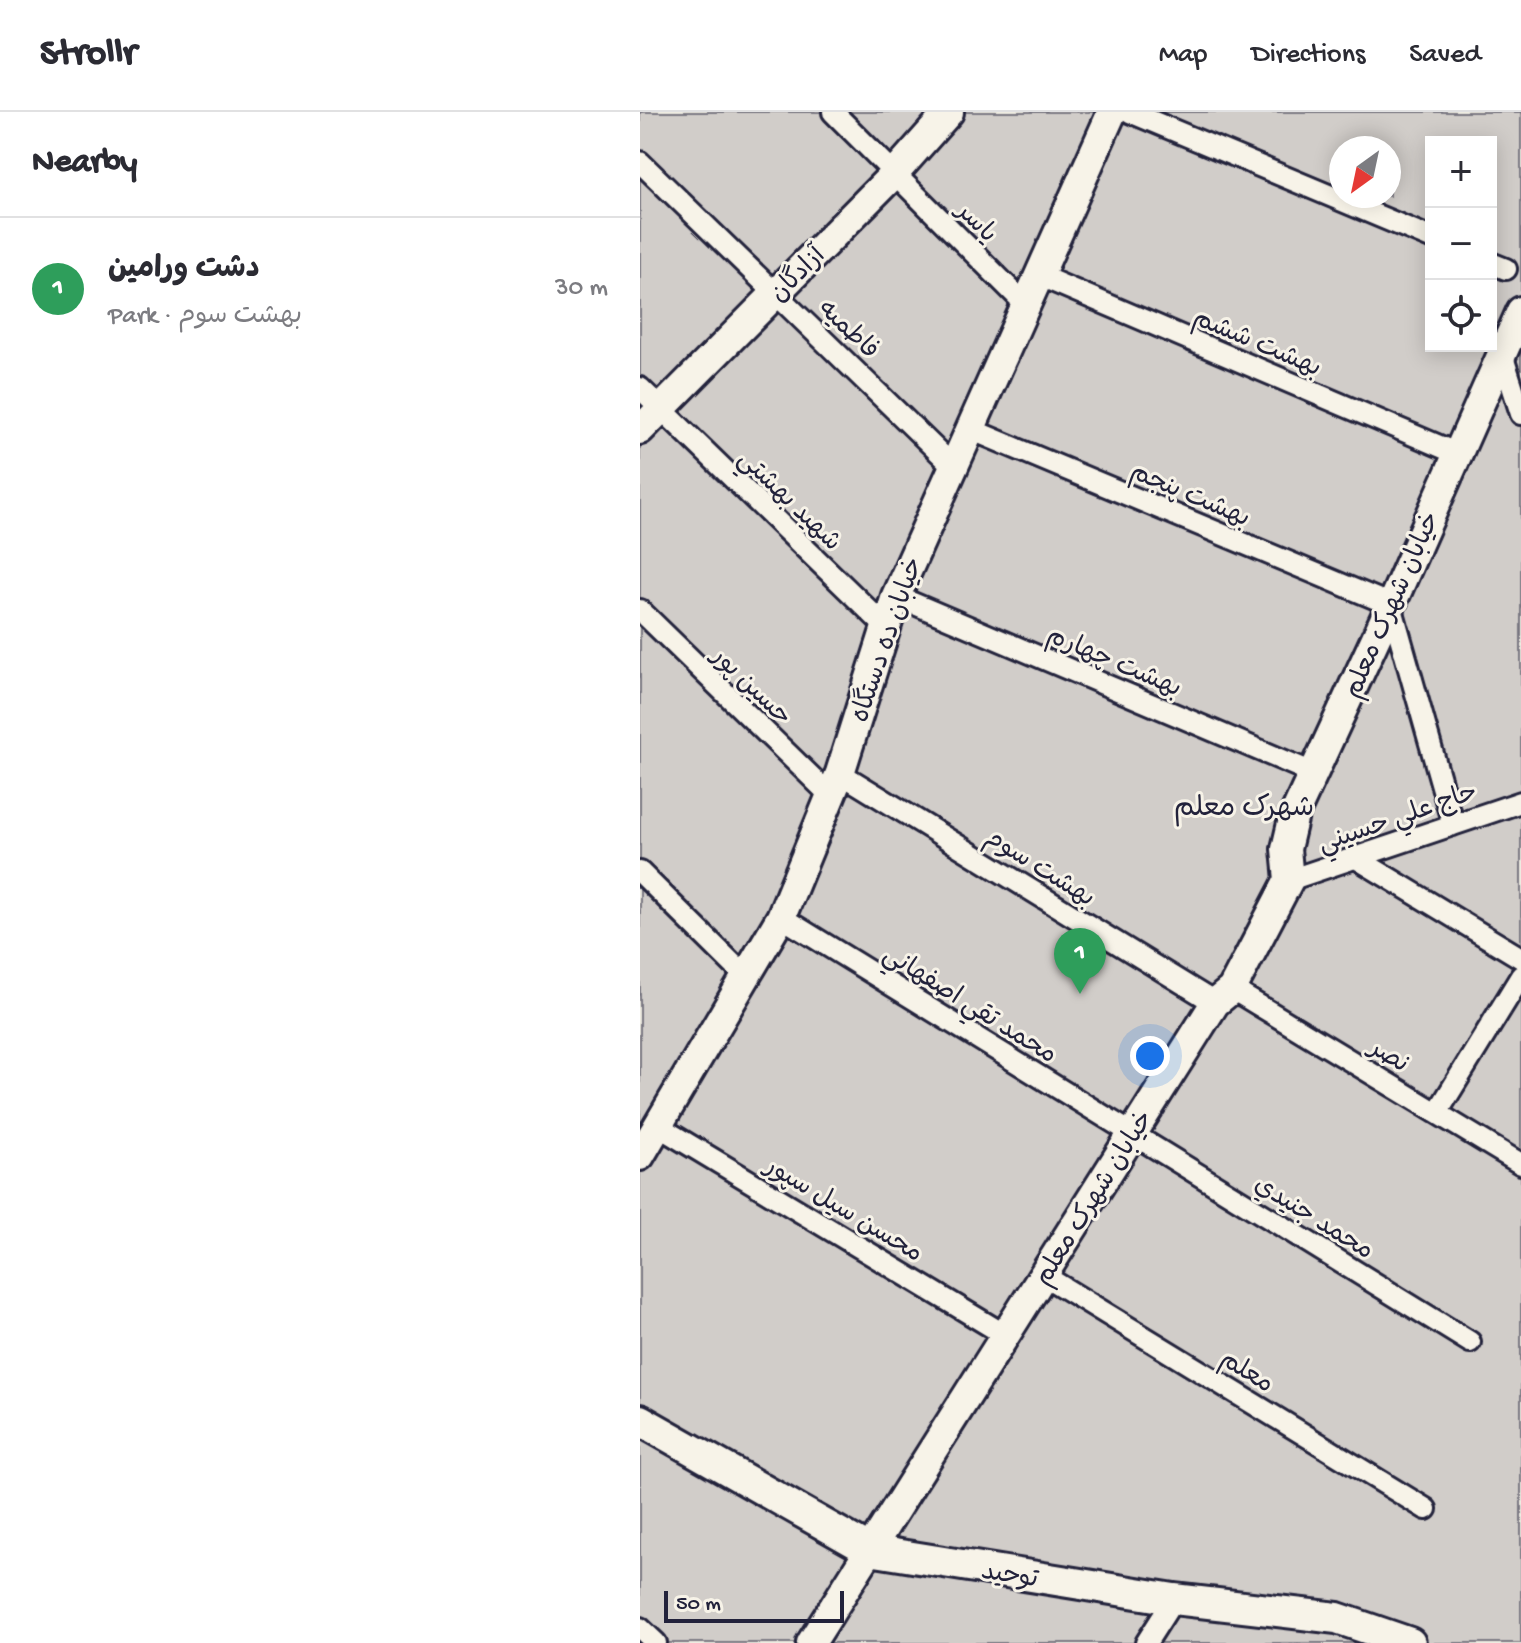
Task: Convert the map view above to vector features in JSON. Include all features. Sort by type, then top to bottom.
[{"type":"main road","name":"توحید","points":[[640,1420],[869,1550],[1174,1599],[1337,1618],[1410,1643]]},
{"type":"street","name":"یاسر","points":[[833,112],[1026,305]]},
{"type":"street","name":"آزادگان","points":[[640,430],[894,174],[949,112]]},
{"type":"street","name":"خیابان ده دستگاه","points":[[640,1156],[781,917],[835,785],[896,596],[1112,112]]},
{"type":"street","points":[[1130,112],[1425,235]]},
{"type":"street","name":"فاطميه","points":[[640,162],[953,466]]},
{"type":"street","name":"بهشت ششم","points":[[1038,275],[1458,454]]},
{"type":"street","name":"خیابان شهرک معلم","points":[[811,1643],[1132,1133],[1223,996],[1289,880],[1286,849],[1294,815],[1521,311]]},
{"type":"street","points":[[1502,354],[1521,414]]},
{"type":"street","name":"شهيد بهشتي","points":[[640,388],[885,626]]},
{"type":"street","name":"بهشت پنجم","points":[[970,429],[1391,605]]},
{"type":"street","name":"بهشت چهارم","points":[[896,596],[1313,773]]},
{"type":"street","points":[[1391,605],[1453,825]]},
{"type":"street","name":"حسين پور","points":[[640,610],[835,785]]},
{"type":"street","name":"بهشت سوم","points":[[835,785],[1223,996]]},
{"type":"street","name":"حاج علي حسيني","points":[[1289,880],[1521,802]]},
{"type":"street","points":[[1356,858],[1521,958]]},
{"type":"street","points":[[640,872],[746,977]]},
{"type":"street","name":"محمد تقي اصفهاني","points":[[781,917],[1132,1133]]},
{"type":"street","points":[[1437,1113],[1521,976]]},
{"type":"street","name":"نصر","points":[[1223,996],[1437,1113],[1521,1164]]},
{"type":"street","name":"محسن سيل سپور","points":[[658,1126],[1005,1335]]},
{"type":"street","name":"محمد جنيدي","points":[[1132,1133],[1470,1342]]},
{"type":"street","name":"معلم","points":[[1043,1275],[1426,1509]]},
{"type":"street","points":[[1146,1643],[1174,1599]]},
{"type":"street","points":[[640,1628],[656,1643]]},
{"type":"shaded area","points":[[640,112],[1521,112],[1521,1643],[640,1643]]},
{"type":"place","name":"دشت ورامین","points":[[1080,994]]},
{"type":"district","name":"شهرک معلم","points":[[1244,805]]}]
